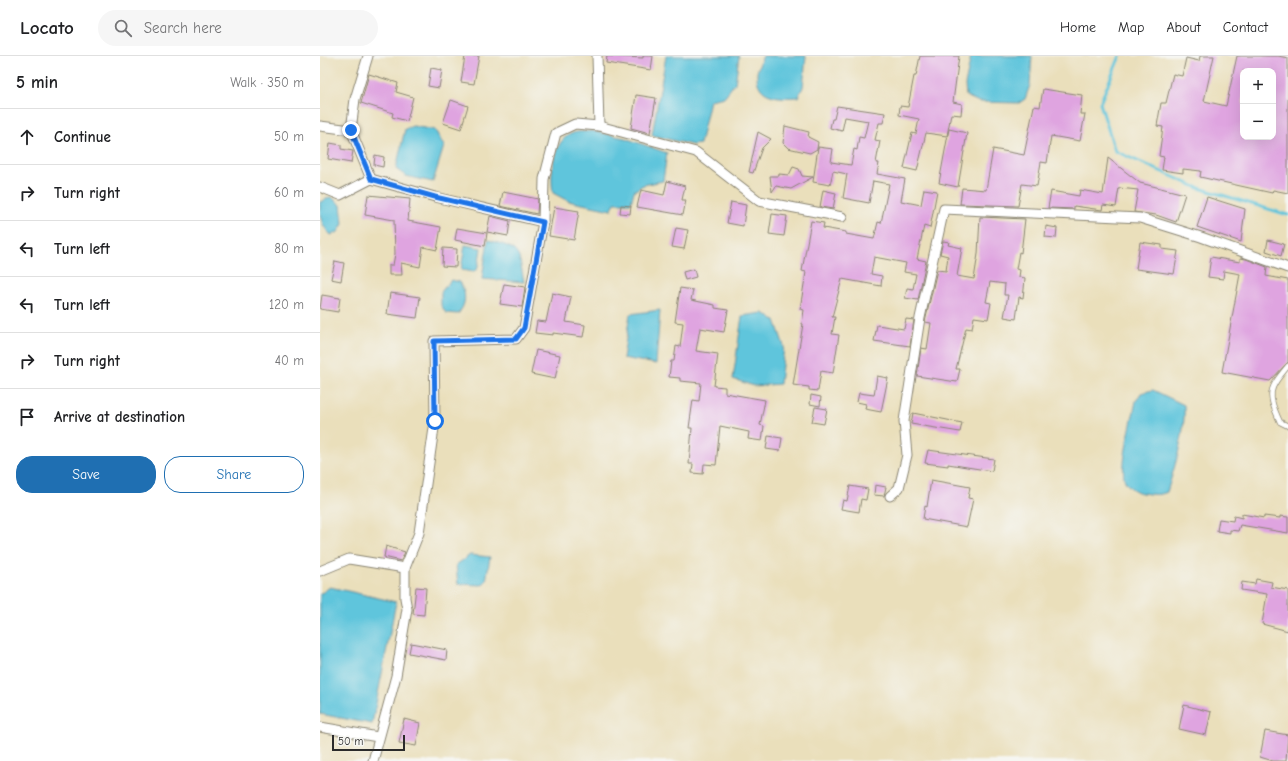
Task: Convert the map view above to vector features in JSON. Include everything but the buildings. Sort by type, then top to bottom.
[{"type":"street","points":[[368,56],[355,99],[351,130],[371,179]]},
{"type":"street","points":[[597,56],[599,126]]},
{"type":"street","points":[[373,761],[378,737],[396,676],[407,609],[405,598],[405,568],[419,533],[435,421],[434,341],[516,339],[524,328],[543,222],[544,179],[556,133],[574,124],[599,126],[696,152],[759,201],[842,217]]},
{"type":"street","points":[[320,126],[351,130]]},
{"type":"street","points":[[320,188],[340,194],[371,179],[435,197],[543,222]]},
{"type":"street","points":[[890,496],[899,488],[908,455],[904,420],[920,318],[944,209],[1140,218],[1201,237],[1288,268]]},
{"type":"street","points":[[320,571],[349,559],[405,568]]},
{"type":"street","points":[[320,727],[378,737]]},
{"type":"lane","points":[[1288,366],[1272,385],[1271,402],[1280,422],[1288,426]]},
{"type":"water","points":[[666,56],[739,56],[735,83],[724,97],[710,100],[700,144],[692,145],[652,135]]},
{"type":"water","points":[[763,56],[806,56],[803,87],[798,97],[777,97],[765,93],[758,82],[757,74],[758,67]]},
{"type":"water","points":[[971,56],[1032,56],[1030,85],[1025,99],[1019,103],[979,102],[966,96],[965,85]]},
{"type":"water","points":[[413,126],[435,130],[444,146],[433,182],[406,176],[396,169],[405,129]]},
{"type":"water","points":[[592,131],[625,138],[667,153],[663,181],[643,185],[634,191],[631,203],[615,203],[611,210],[568,201],[553,193],[552,168],[557,150],[561,143],[566,137],[573,133]]},
{"type":"water","points":[[331,197],[341,205],[343,224],[338,232],[331,235],[321,220],[320,202]]},
{"type":"water","points":[[488,240],[507,246],[516,252],[519,257],[524,282],[482,279]]},
{"type":"water","points":[[465,245],[481,248],[478,267],[474,272],[461,270]]},
{"type":"water","points":[[451,280],[460,282],[465,298],[463,306],[458,314],[446,313],[441,305],[441,292]]},
{"type":"water","points":[[660,310],[656,364],[623,358],[630,314]]},
{"type":"water","points":[[763,313],[775,320],[784,346],[780,384],[754,386],[733,379],[742,316]]},
{"type":"water","points":[[1153,390],[1184,405],[1182,438],[1167,492],[1158,494],[1142,493],[1135,490],[1126,483],[1124,475],[1125,454],[1136,401],[1141,393]]},
{"type":"water","points":[[470,555],[490,557],[486,581],[482,585],[458,584],[456,565]]},
{"type":"water","points":[[330,587],[396,602],[372,724],[320,714],[320,594]]},
{"type":"waterway","points":[[1120,56],[1100,103],[1115,151],[1196,187],[1288,215]]},
{"type":"route","points":[[351,130],[371,179],[435,197],[543,222],[524,328],[516,339],[434,341],[435,421]]}]
